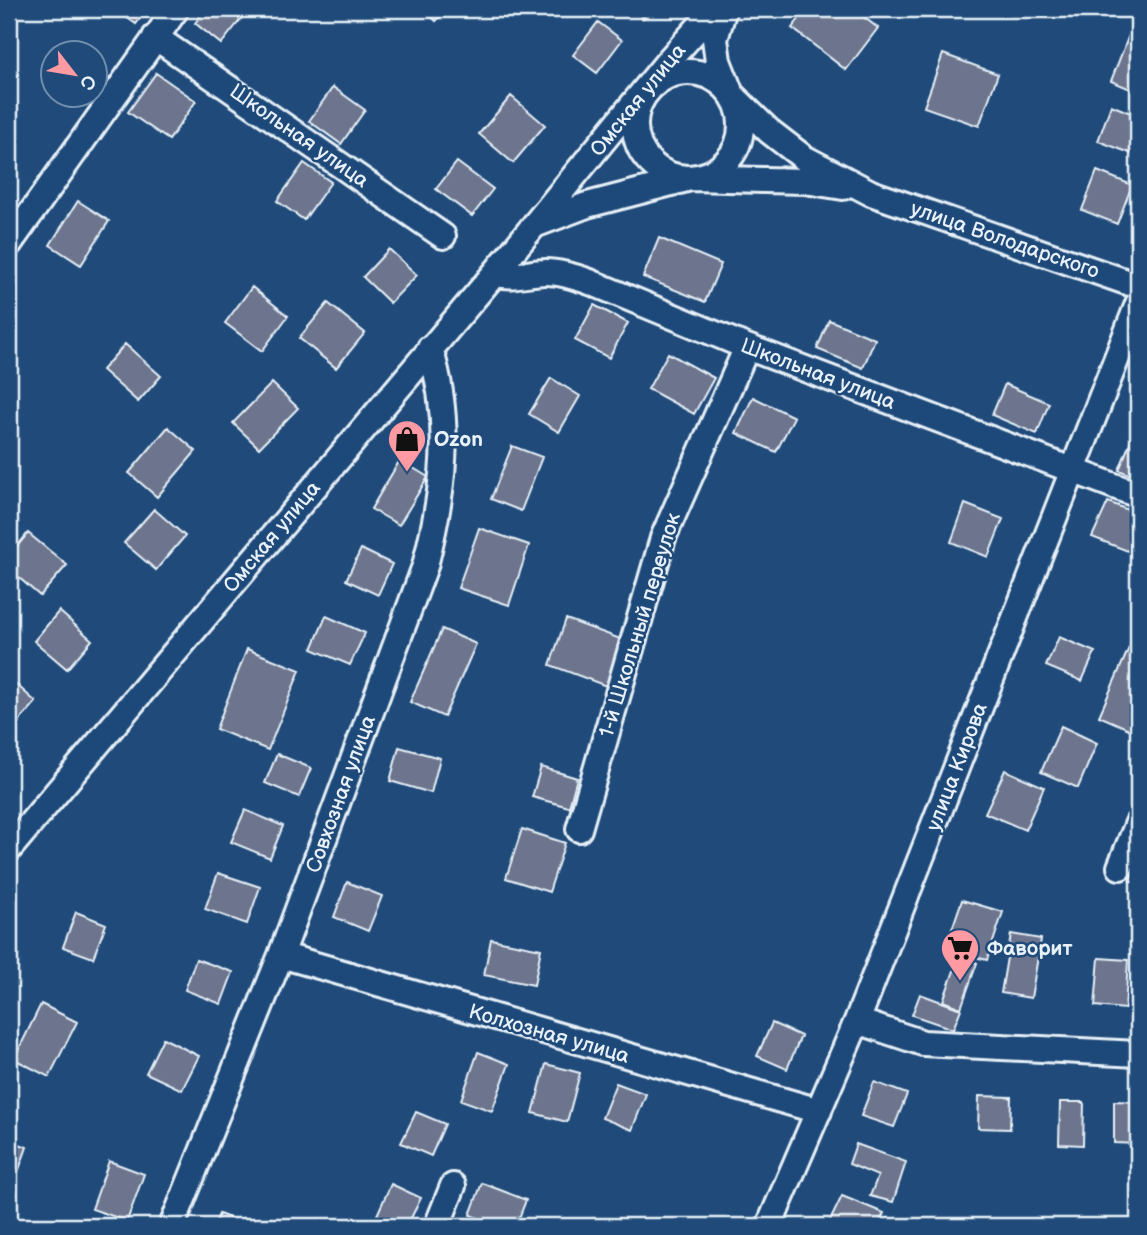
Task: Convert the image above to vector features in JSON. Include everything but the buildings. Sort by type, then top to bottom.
[{"type":"street","points":[[9,244],[176,9]]},
{"type":"street","name":"Омская улица","points":[[9,849],[495,273],[669,60],[715,9]]},
{"type":"street","name":"Омская улица","points":[[724,9],[715,38],[718,61],[731,94]]},
{"type":"street","name":"Школьная улица","points":[[155,37],[443,236]]},
{"type":"street","points":[[680,73],[692,73],[714,79],[731,94],[741,121],[736,148],[718,169],[691,178],[663,172],[643,153],[636,135],[638,107],[645,92],[664,78],[680,73]]},
{"type":"street","name":"улица Володарского","points":[[731,94],[788,147],[832,175],[871,193],[1138,286]]},
{"type":"street","name":"Омская улица","points":[[535,225],[587,205],[691,178]]},
{"type":"street","name":"улица Володарского","points":[[691,178],[805,181],[871,193]]},
{"type":"street","name":"Школьная улица","points":[[495,273],[505,276],[545,272],[590,282],[747,347],[1138,495]]},
{"type":"street","name":"улица Кирова","points":[[769,1226],[857,1021],[1138,304]]},
{"type":"street","name":"1-й Школьный переулок","points":[[579,829],[663,538],[747,347]]},
{"type":"street","name":"Совхозная улица","points":[[172,1226],[281,955],[425,566],[438,519],[445,459],[440,379],[430,348]]},
{"type":"street","points":[[1120,867],[1138,822]]},
{"type":"street","name":"Колхозная улица","points":[[281,955],[819,1111]]},
{"type":"street","points":[[857,1021],[923,1042],[1138,1054]]},
{"type":"street","points":[[437,1226],[453,1186]]},
{"type":"place","name":"Ozon","points":[[407,473]]},
{"type":"place","name":"Фаворит","points":[[960,982]]}]
